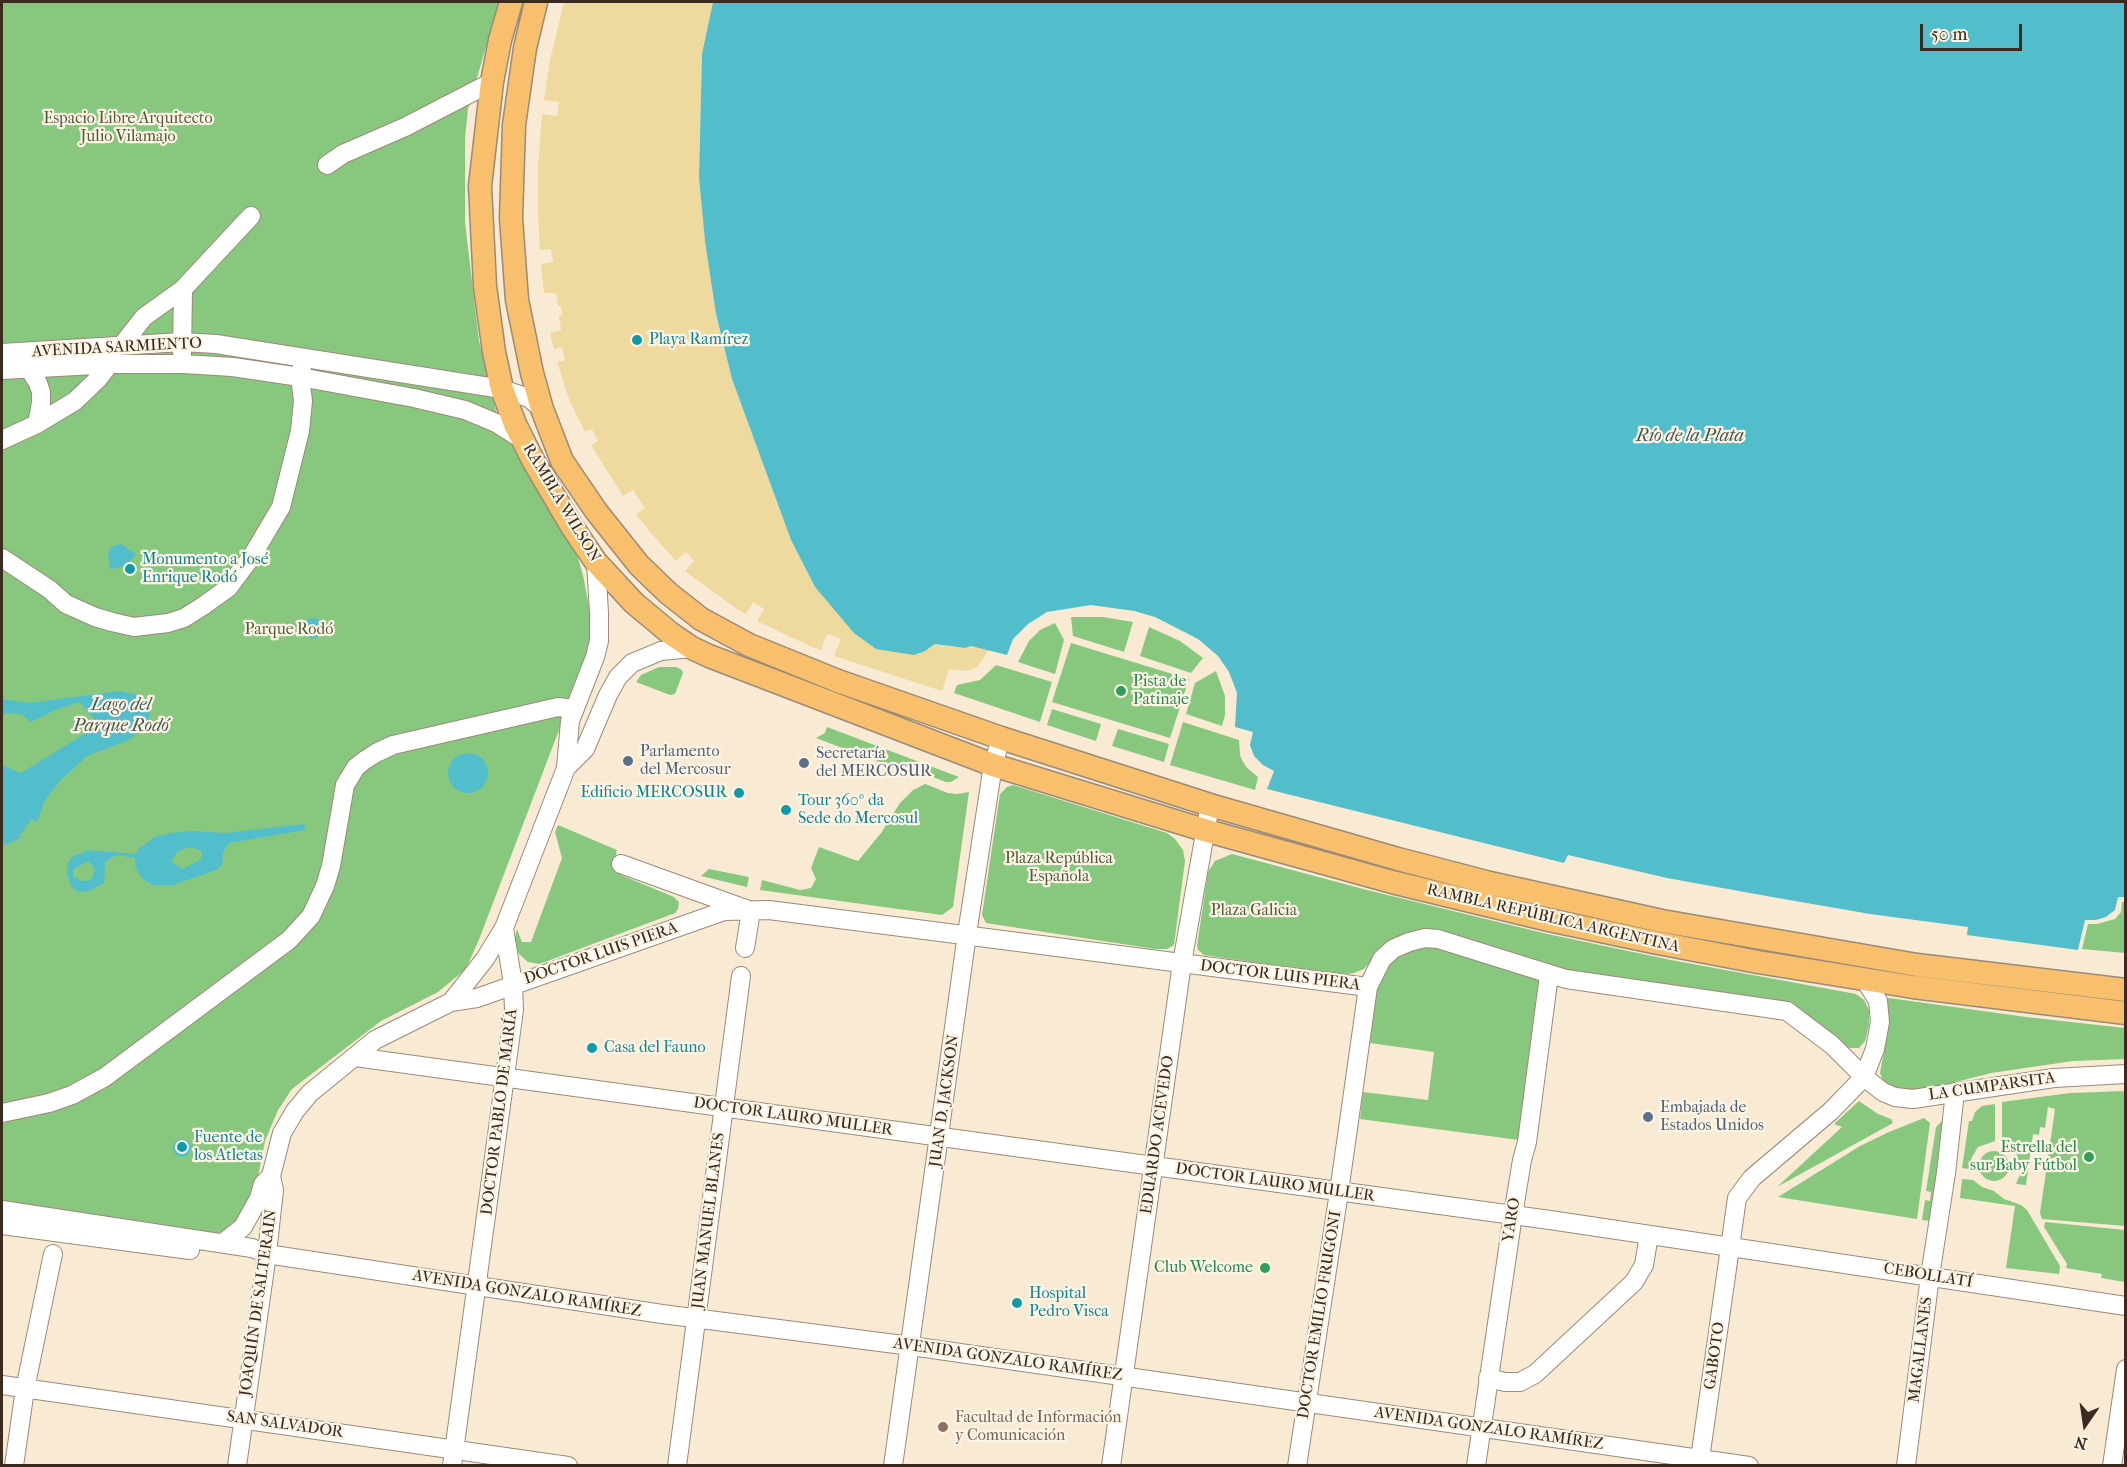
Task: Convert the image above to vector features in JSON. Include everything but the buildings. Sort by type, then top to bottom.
[{"type":"main road","name":"RAMBLA WILSON","points":[[511,2],[500,40],[492,82],[480,186],[485,286],[494,352],[502,389],[523,440],[571,525],[596,562],[634,603],[692,648],[993,765]]},
{"type":"main road","name":"RAMBLA WILSON","points":[[536,2],[525,48],[514,125],[511,218],[517,300],[525,346],[542,409],[562,460],[626,551],[653,579],[701,619],[749,645],[828,677],[1001,738]]},
{"type":"main road","name":"RAMBLA REPÚBLICA ARGENTINA","points":[[1001,738],[1210,805],[1432,868],[1662,921],[1917,965],[2126,990]]},
{"type":"main road","name":"RAMBLA REPÚBLICA ARGENTINA","points":[[993,765],[1204,830],[1392,882],[1549,920],[1665,945],[1864,980],[2126,1013]]},
{"type":"street","points":[[327,165],[343,154],[415,122],[492,82]]},
{"type":"street","points":[[122,345],[144,317],[183,289],[251,216]]},
{"type":"street","points":[[183,289],[183,364]]},
{"type":"street","name":"AVENIDA SARMIENTO","points":[[2,353],[182,342],[216,344],[502,389],[529,398],[542,409]]},
{"type":"street","points":[[2,558],[49,589],[66,604],[95,617],[134,627],[150,626],[184,618],[203,606],[228,588],[252,556],[281,507],[300,431],[303,401],[300,377],[304,357]]},
{"type":"street","name":"AVENIDA SARMIENTO","points":[[2,370],[183,364],[300,377],[465,410],[496,423],[523,440]]},
{"type":"street","points":[[2,440],[37,424],[75,401],[109,365]]},
{"type":"street","points":[[29,369],[38,383],[40,392],[41,403],[37,424]]},
{"type":"street","points":[[504,928],[566,768],[570,721],[596,657],[599,641],[599,601],[596,562]]},
{"type":"street","points":[[566,768],[585,749],[608,694],[618,677],[632,663],[661,651],[692,648]]},
{"type":"street","points":[[584,683],[608,694]]},
{"type":"street","points":[[2,1113],[49,1103],[72,1095],[105,1077],[123,1066],[289,940],[311,916],[325,886],[331,866],[345,785],[356,767],[365,760],[376,753],[404,743],[558,706],[574,709]]},
{"type":"street","name":"JUAN D. JACKSON","points":[[893,1466],[993,765],[1001,738]]},
{"type":"street","name":"EDUARDO ACEVEDO","points":[[1112,1466],[1182,963],[1210,805]]},
{"type":"street","name":"DOCTOR LUIS PIERA","points":[[621,864],[751,911]]},
{"type":"street","name":"DOCTOR LUIS PIERA","points":[[355,1057],[385,1034],[451,1002],[477,998],[724,911],[769,910],[1368,987],[1382,959],[1393,949],[1425,938],[1438,939],[1549,975],[1787,1011],[1833,1045],[1864,1077]]},
{"type":"street","points":[[745,948],[751,911]]},
{"type":"street","name":"DOCTOR LUIS PIERA","points":[[451,1002],[485,959],[504,928]]},
{"type":"street","name":"DOCTOR PABLO DE MARÍA","points":[[453,1457],[514,1010],[513,984],[504,928]]},
{"type":"street","name":"YARO","points":[[1476,1466],[1513,1215],[1527,1142],[1549,975]]},
{"type":"street","name":"JUAN MANUEL BLANES","points":[[677,1466],[741,976]]},
{"type":"street","points":[[1864,980],[1878,1001],[1880,1022],[1875,1049],[1864,1077]]},
{"type":"street","name":"DOCTOR EMILIO FRUGONI","points":[[1297,1466],[1368,987]]},
{"type":"street","name":"DOCTOR LAURO MULLER","points":[[355,1057],[505,1076],[723,1109],[1154,1165],[1730,1247]]},
{"type":"street","name":"JOAQUÍN DE SALTERAIN","points":[[237,1466],[267,1254],[274,1190],[272,1176],[282,1133],[295,1111],[310,1093],[355,1057]]},
{"type":"street","name":"LA CUMPARSITA","points":[[1864,1077],[1883,1092],[1895,1097],[1913,1099],[2054,1078],[2126,1074]]},
{"type":"street","name":"GABOTO","points":[[1699,1462],[1736,1205],[1744,1187],[1831,1111],[1864,1077]]},
{"type":"street","name":"MAGALLANES","points":[[1906,1466],[1955,1092]]},
{"type":"street","name":"JOAQUÍN DE SALTERAIN","points":[[223,1243],[243,1227],[259,1198],[263,1184],[272,1176]]},
{"type":"street","name":"AVENIDA GONZALO RAMÍREZ","points":[[2,1210],[223,1243],[252,1248],[267,1254],[696,1319],[911,1346],[1480,1427],[1699,1462],[1749,1466]]},
{"type":"street","name":"AVENIDA GONZALO RAMÍREZ","points":[[2,1225],[249,1258],[267,1254]]},
{"type":"street","points":[[1488,1378],[1505,1382],[1520,1382],[1535,1374],[1634,1282],[1644,1265],[1649,1235]]},
{"type":"street","name":"CEBOLLATÍ","points":[[1730,1247],[2126,1306]]},
{"type":"street","points":[[14,1466],[25,1389],[53,1254]]},
{"type":"street","points":[[2112,1466],[2126,1369]]},
{"type":"street","name":"SAN SALVADOR","points":[[2,1385],[243,1419],[453,1457],[568,1466]]},
{"type":"green space","name":"Parque Rodó","points":[[2,2],[499,2],[468,109],[465,138],[465,222],[479,341],[496,411],[575,548],[591,617],[591,637],[585,662],[466,969],[438,992],[381,1021],[292,1089],[278,1110],[265,1141],[255,1192],[232,1228],[212,1234],[2,1204]]},
{"type":"green space","points":[[1071,617],[1103,617],[1133,622],[1124,652],[1073,636]]},
{"type":"green space","points":[[1055,623],[1064,640],[1055,674],[1018,662],[1029,641],[1040,630]]},
{"type":"green space","points":[[1149,627],[1180,641],[1203,658],[1191,673],[1140,656]]},
{"type":"green space","name":"Pista de Patinaje","points":[[1071,643],[1189,679],[1170,738],[1052,702]]},
{"type":"green space","points":[[996,665],[1052,682],[1040,722],[954,693],[957,685],[980,680]]},
{"type":"green space","points":[[659,667],[676,667],[682,670],[675,694],[670,695],[636,682],[641,675]]},
{"type":"green space","points":[[1216,671],[1225,696],[1225,715],[1222,726],[1186,714],[1195,683]]},
{"type":"green space","points":[[1052,709],[1101,724],[1096,741],[1047,725]]},
{"type":"green space","points":[[1183,722],[1239,740],[1243,762],[1258,777],[1255,790],[1170,765]]},
{"type":"green space","points":[[827,727],[959,777],[946,782],[900,765],[882,763],[816,738],[825,733]]},
{"type":"green space","points":[[1118,729],[1169,744],[1164,762],[1112,746]]},
{"type":"green space","points":[[925,784],[948,793],[969,792],[953,907],[942,915],[760,890],[762,880],[800,890],[811,888],[816,879],[811,868],[819,847],[858,861],[881,833],[900,803],[913,790]]},
{"type":"green space","name":"Plaza República Española","points":[[1013,785],[1167,833],[1175,839],[1183,850],[1185,861],[1174,945],[1167,949],[1155,949],[986,923],[982,915],[1000,794]]},
{"type":"green space","points":[[558,825],[617,850],[621,875],[674,897],[679,902],[678,909],[675,913],[545,962],[539,964],[528,962],[519,954],[514,941],[517,929],[522,942],[531,942],[562,858],[555,832]]},
{"type":"green space","name":"Plaza Galicia","points":[[1232,854],[1543,933],[1671,960],[1856,994],[1864,1000],[1869,1010],[1869,1025],[1865,1041],[1859,1048],[1848,1048],[1809,1017],[1558,971],[1449,937],[1371,961],[1364,969],[1341,975],[1204,955],[1197,946],[1208,872],[1215,861]]},
{"type":"green space","points":[[709,869],[749,877],[747,887],[701,876]]},
{"type":"green space","points":[[2122,902],[2125,902],[2125,953],[2082,949],[2088,924],[2115,919],[2121,912]]},
{"type":"green space","points":[[1422,942],[1541,978],[1519,1140],[1360,1119],[1363,1092],[1428,1100],[1434,1052],[1370,1043],[1379,974],[1384,965]]},
{"type":"green space","points":[[1889,998],[2125,1028],[2125,1059],[2073,1061],[1991,1073],[1909,1094],[1884,1083],[1880,1073],[1887,1035],[1886,1000]]},
{"type":"green space","points":[[2125,1091],[2125,1226],[2042,1219],[2040,1213],[2055,1109],[2048,1107],[2045,1128],[2040,1127],[2039,1135],[2033,1134],[2026,1185],[2016,1184],[2022,1170],[2011,1138],[2002,1137],[2002,1102],[2070,1093]]},
{"type":"green space","points":[[1859,1101],[1878,1114],[1891,1119],[1893,1123],[1777,1187],[1842,1127],[1834,1124]]},
{"type":"green space","points":[[1995,1104],[1995,1141],[1978,1147],[1969,1169],[1962,1168],[1969,1121],[1972,1121],[1975,1112],[1982,1106]]},
{"type":"green space","points":[[1924,1118],[1930,1123],[1917,1219],[1778,1197],[1860,1146]]},
{"type":"green space","points":[[1942,1121],[1944,1127],[1931,1221],[1922,1220],[1925,1200],[1930,1201],[1931,1192],[1926,1191],[1936,1127]]},
{"type":"green space","points":[[1994,1151],[2005,1155],[2009,1166],[2005,1177],[1994,1181],[1983,1177],[1979,1166],[1983,1155]]},
{"type":"green space","points":[[1962,1179],[1973,1180],[2027,1210],[2060,1266],[2059,1274],[2006,1268],[2015,1206],[1960,1198]]},
{"type":"green space","points":[[2045,1222],[2125,1230],[2125,1282],[2101,1278],[2102,1274],[2066,1268],[2067,1264],[2044,1227]]},
{"type":"sand","name":"Playa Ramírez","points":[[564,2],[713,2],[702,54],[699,177],[716,314],[732,379],[791,540],[815,587],[834,608],[925,651],[935,644],[953,647],[971,646],[989,650],[977,667],[968,671],[949,669],[942,691],[834,656],[841,639],[827,634],[821,650],[810,646],[757,621],[764,609],[753,602],[746,614],[734,607],[685,571],[694,561],[686,552],[676,561],[650,532],[636,514],[645,508],[633,490],[623,496],[591,445],[598,441],[592,429],[585,432],[570,402],[557,362],[565,360],[562,347],[554,349],[550,333],[561,330],[559,316],[562,315],[561,306],[558,306],[556,293],[544,293],[541,264],[553,262],[551,249],[540,250],[538,169],[542,114],[557,116],[559,102],[544,100],[550,60]]},
{"type":"water","name":"Río de la Plata","points":[[713,2],[2125,2],[2125,897],[2118,897],[2115,910],[2106,917],[2085,920],[2078,950],[1967,935],[1968,927],[1870,914],[1772,897],[1667,878],[1568,855],[1564,863],[1267,789],[1274,771],[1254,756],[1250,745],[1253,732],[1235,727],[1237,693],[1229,672],[1218,656],[1198,639],[1155,617],[1134,611],[1091,605],[1047,612],[1028,624],[1013,639],[1007,655],[971,646],[965,648],[935,644],[914,655],[876,649],[854,633],[815,587],[791,540],[732,379],[716,314],[705,241],[699,177],[702,54]]},
{"type":"water","points":[[121,544],[136,554],[125,567],[110,569],[109,550]]},
{"type":"water","points":[[313,618],[320,621],[323,628],[320,635],[313,638],[306,635],[303,628],[306,621]]},
{"type":"water","name":"Lago del Parque Rodó","points":[[119,691],[138,695],[147,705],[150,712],[146,727],[129,740],[87,756],[61,780],[45,800],[38,819],[35,822],[32,819],[20,835],[21,837],[2,846],[2,765],[21,773],[99,725],[80,702],[55,710],[31,722],[21,714],[2,715],[2,699],[29,703]]},
{"type":"water","points":[[468,753],[476,754],[482,759],[487,765],[487,781],[482,787],[476,792],[468,793],[460,792],[454,787],[449,781],[448,773],[449,765],[454,759],[460,754]]},
{"type":"water","points":[[304,824],[305,830],[229,843],[223,852],[222,865],[216,870],[173,885],[153,885],[139,874],[135,858],[116,855],[105,862],[104,883],[89,891],[78,892],[71,886],[67,874],[67,864],[72,857],[88,850],[136,854],[138,849],[155,837],[169,833],[193,831],[225,833]],"holes":[[[190,847],[202,851],[201,859],[183,869],[171,862],[178,851]],[[89,861],[95,869],[91,880],[82,881],[73,877],[73,869]]]},
{"type":"water","name":"Fuente de los Atletas","points":[[182,1139],[188,1142],[191,1148],[188,1154],[182,1157],[176,1154],[173,1148],[176,1142]]},
{"type":"place","name":"Playa Ramírez","points":[[637,340]]},
{"type":"place","name":"Monumento a José Enrique Rodó","points":[[130,569]]},
{"type":"place","name":"Pista de Patinaje","points":[[1121,691]]},
{"type":"place","name":"Parlamento del Mercosur","points":[[628,761]]},
{"type":"place","name":"Secretaría del MERCOSUR","points":[[804,763]]},
{"type":"place","name":"Edificio MERCOSUR","points":[[739,793]]},
{"type":"place","name":"Tour 360º da Sede do Mercosul","points":[[786,810]]},
{"type":"place","name":"Casa del Fauno","points":[[592,1048]]},
{"type":"place","name":"Embajada de Estados Unidos","points":[[1648,1117]]},
{"type":"place","name":"Fuente de los Atletas","points":[[182,1147]]},
{"type":"place","name":"Estrella del sur Baby Fútbol","points":[[2089,1157]]},
{"type":"place","name":"Club Welcome","points":[[1265,1268]]},
{"type":"place","name":"Hospital Pedro Visca","points":[[1017,1303]]},
{"type":"place","name":"Facultad de Información y Comunicación","points":[[943,1427]]},
{"type":"park label","name":"Espacio Libre Arquitecto Julio Vilamajo","points":[[128,128]]}]
